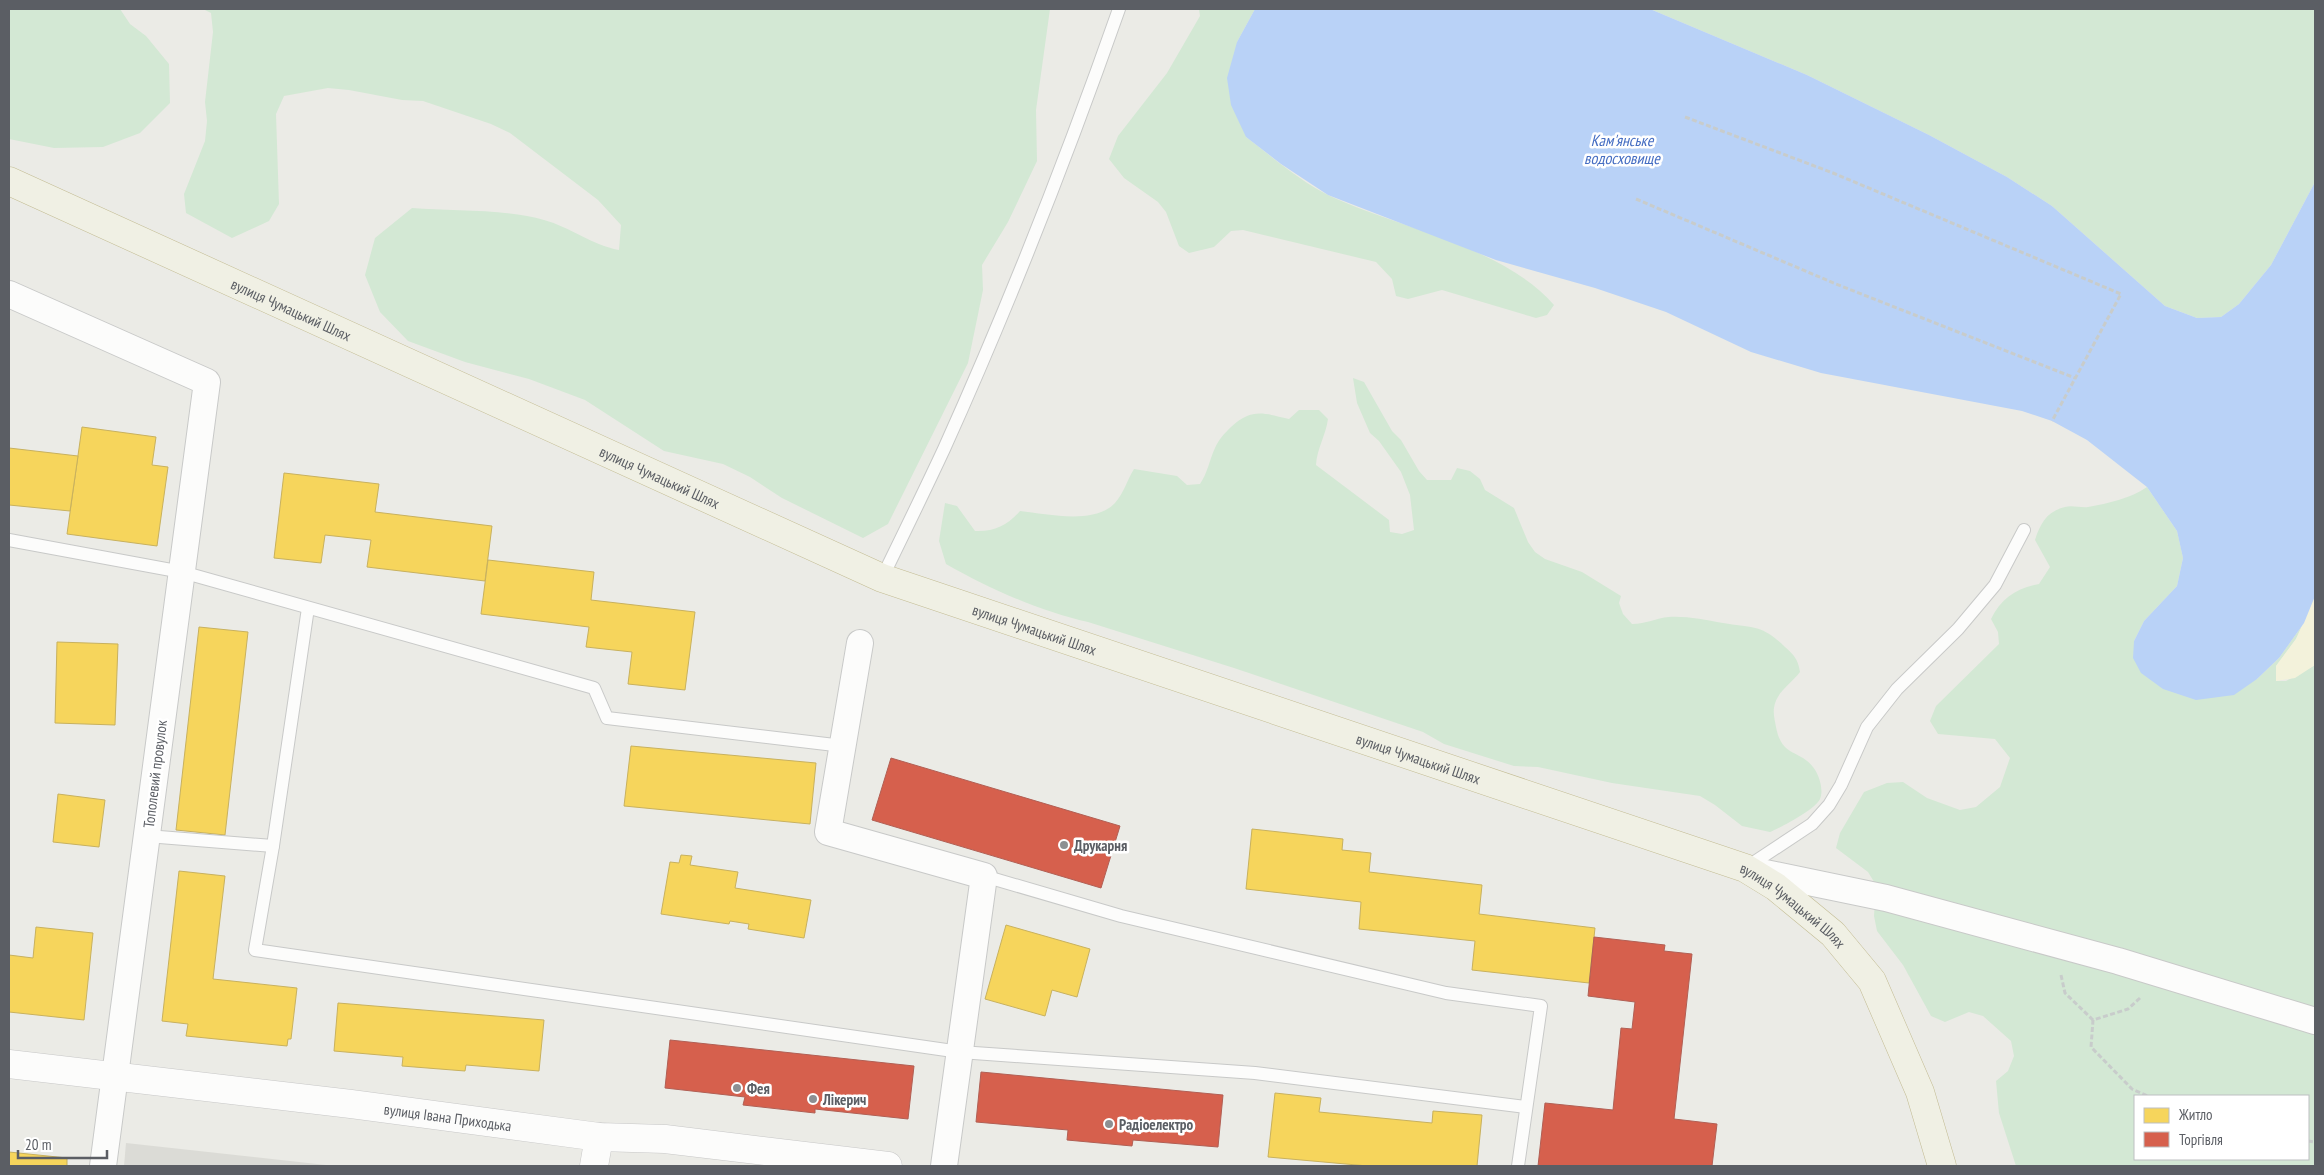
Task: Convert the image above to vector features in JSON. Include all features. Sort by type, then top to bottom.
[{"type":"highway","name":"вулиця Чумацький Шлях","points":[[9,181],[882,578],[1745,868],[1776,887],[1833,934],[1872,981],[1920,1092],[1942,1166]]},
{"type":"main road","name":"вулиця Івана Приходька","points":[[9,1064],[350,1104],[600,1137],[665,1139],[888,1166]]},
{"type":"main road","points":[[594,1166],[600,1137]]},
{"type":"street","name":"Тополевий провулок","points":[[9,294],[207,382],[103,1166]]},
{"type":"street","points":[[860,643],[828,832],[984,876],[944,1166]]},
{"type":"street","points":[[1745,868],[1886,898],[2151,971],[2315,1022]]},
{"type":"lane","points":[[882,578],[944,448],[1002,314],[1090,90],[1119,9]]},
{"type":"lane","points":[[1745,868],[1812,824],[1829,806],[1842,786],[1867,726],[1897,689],[1958,630],[1996,585],[2024,530]]},
{"type":"lane","points":[[9,540],[182,572],[594,688],[607,718],[843,746]]},
{"type":"lane","points":[[308,608],[273,846],[255,950],[960,1052],[1255,1073],[1526,1107]]},
{"type":"lane","points":[[147,836],[273,846]]},
{"type":"lane","points":[[984,876],[1121,916],[1446,993],[1541,1006],[1518,1166]]},
{"type":"path","points":[[1685,117],[1833,174],[2121,294],[2052,421]]},
{"type":"path","points":[[1636,199],[1836,284],[2075,378]]},
{"type":"path","points":[[2061,946],[2059,964],[2065,993],[2093,1020],[2092,1047],[2132,1089],[2146,1095]]},
{"type":"path","points":[[2093,1020],[2128,1009],[2145,993],[2151,971]]},
{"type":"shaded area","points":[[9,9],[120,9],[130,24],[146,36],[169,64],[170,103],[140,133],[103,147],[54,148],[9,139]]},
{"type":"shaded area","points":[[203,9],[1050,9],[1036,110],[1037,161],[1008,222],[982,265],[983,290],[968,363],[888,524],[863,538],[782,498],[750,477],[723,464],[664,451],[585,400],[529,379],[465,362],[408,341],[380,312],[365,275],[375,238],[412,208],[497,212],[530,216],[554,223],[609,248],[619,250],[621,225],[598,200],[510,133],[491,124],[423,101],[402,100],[349,90],[328,88],[284,96],[276,114],[279,204],[269,221],[232,238],[186,213],[184,194],[205,141],[207,121],[205,102],[213,32],[211,13]]},
{"type":"shaded area","points":[[1199,9],[1255,9],[1237,42],[1246,137],[1297,176],[1330,196],[1479,253],[1508,268],[1533,285],[1554,305],[1547,315],[1536,318],[1442,290],[1408,299],[1396,296],[1392,279],[1376,262],[1243,230],[1231,231],[1214,247],[1189,253],[1179,246],[1166,212],[1158,202],[1124,178],[1109,159],[1118,136],[1167,73],[1200,16]]},
{"type":"shaded area","points":[[1650,9],[2315,9],[2315,182],[2271,265],[2239,304],[2221,317],[2197,318],[2165,306],[2052,206],[2007,177],[1929,135],[1807,75]]},
{"type":"shaded area","points":[[1353,378],[1364,382],[1392,431],[1401,440],[1419,471],[1427,480],[1451,480],[1457,468],[1470,471],[1480,479],[1485,490],[1514,508],[1528,542],[1535,552],[1545,559],[1582,572],[1621,596],[1619,603],[1623,614],[1632,624],[1676,617],[1696,618],[1756,628],[1770,634],[1788,650],[1797,660],[1800,672],[1775,702],[1775,720],[1782,744],[1808,761],[1817,774],[1821,795],[1817,803],[1797,818],[1770,832],[1742,826],[1700,796],[1612,783],[1538,767],[1514,766],[1444,744],[1423,732],[1234,668],[1033,606],[979,582],[946,564],[939,541],[945,503],[957,506],[975,531],[1000,527],[1020,511],[1057,516],[1095,514],[1106,510],[1115,503],[1134,469],[1177,476],[1187,485],[1200,484],[1218,442],[1238,421],[1258,414],[1289,419],[1299,410],[1319,410],[1328,419],[1316,465],[1389,520],[1390,532],[1402,534],[1414,530],[1410,495],[1401,472],[1379,441],[1370,433],[1357,403]]},
{"type":"shaded area","points":[[2147,487],[2177,531],[2183,558],[2177,586],[2144,621],[2134,641],[2257,679],[2279,658],[2304,623],[2296,639],[2276,666],[2276,681],[2286,681],[2315,665],[2315,1166],[2016,1166],[1999,1113],[1996,1081],[2008,1071],[2014,1056],[2011,1041],[1983,1016],[1969,1012],[1945,1022],[1931,1016],[1903,965],[1877,931],[1874,916],[1876,885],[1868,872],[1836,848],[1840,833],[1864,792],[1887,783],[1903,782],[1927,798],[1960,810],[1976,807],[2000,787],[2010,758],[1995,739],[1938,734],[1930,721],[1936,706],[1999,644],[1998,632],[1991,619],[2000,605],[2017,591],[2039,584],[2050,567],[2035,540],[2045,519],[2053,512],[2065,507],[2088,507],[2126,498]]},
{"type":"shaded area","points":[[126,1143],[335,1166],[124,1166]]},
{"type":"sand","points":[[2315,596],[2315,665],[2295,678],[2276,681],[2276,666],[2296,639]]},
{"type":"water","name":"Кам'янське водосховище","points":[[1255,9],[1650,9],[1807,75],[1929,135],[2007,177],[2052,206],[2165,306],[2197,318],[2221,317],[2239,304],[2271,265],[2315,182],[2315,596],[2304,623],[2279,658],[2257,679],[2234,695],[2196,700],[2163,689],[2141,673],[2133,658],[2134,641],[2144,621],[2177,586],[2183,558],[2177,531],[2147,487],[2087,440],[2052,421],[2022,411],[1821,373],[1751,352],[1666,312],[1595,288],[1496,260],[1328,195],[1281,164],[1246,137],[1231,105],[1227,78],[1237,42]]},
{"type":"building: Житло","points":[[82,427],[156,437],[152,465],[168,467],[157,546],[67,534]]},
{"type":"building: Житло","points":[[9,448],[78,456],[70,511],[9,505]]},
{"type":"building: Житло","points":[[284,473],[379,484],[375,512],[492,526],[485,581],[367,567],[371,540],[325,535],[321,563],[274,558]]},
{"type":"building: Житло","points":[[488,560],[594,572],[591,600],[695,612],[685,690],[628,684],[632,652],[586,647],[589,627],[481,614]]},
{"type":"building: Житло","points":[[199,627],[248,632],[225,835],[176,830]]},
{"type":"building: Житло","points":[[57,642],[118,644],[115,725],[55,723]]},
{"type":"building: Житло","points":[[631,746],[816,763],[810,824],[624,806]]},
{"type":"building: Житло","points":[[58,794],[105,800],[99,847],[53,842]]},
{"type":"building: Житло","points":[[1252,829],[1343,839],[1342,850],[1371,853],[1369,872],[1482,885],[1479,914],[1595,928],[1589,983],[1472,970],[1475,941],[1359,929],[1361,902],[1246,889]]},
{"type":"building: Житло","points":[[681,855],[692,856],[690,865],[738,872],[735,888],[811,900],[804,938],[748,929],[749,924],[730,921],[729,924],[661,914],[670,862],[679,863]]},
{"type":"building: Житло","points":[[179,871],[225,876],[213,979],[297,988],[291,1039],[288,1039],[287,1046],[186,1036],[188,1024],[162,1021]]},
{"type":"building: Житло","points":[[1006,925],[1090,949],[1077,997],[1052,990],[1045,1016],[985,999]]},
{"type":"building: Житло","points":[[36,927],[93,933],[84,1020],[9,1012],[9,955],[33,958]]},
{"type":"building: Житло","points":[[338,1003],[544,1020],[539,1071],[466,1065],[465,1071],[402,1066],[403,1057],[334,1051]]},
{"type":"building: Житло","points":[[1275,1093],[1321,1098],[1319,1112],[1432,1123],[1433,1111],[1482,1115],[1477,1166],[1368,1166],[1268,1157]]},
{"type":"building: Житло","points":[[9,1152],[67,1158],[67,1166],[9,1166]]},
{"type":"building: Торгівля","points":[[891,758],[1120,826],[1101,888],[872,820]]},
{"type":"building: Торгівля","points":[[1594,937],[1665,945],[1664,951],[1692,954],[1674,1119],[1717,1124],[1712,1166],[1538,1166],[1545,1103],[1613,1110],[1621,1028],[1632,1029],[1635,1002],[1588,996]]},
{"type":"building: Торгівля","points":[[670,1040],[914,1066],[908,1119],[815,1109],[815,1113],[743,1105],[745,1097],[665,1088]]},
{"type":"building: Торгівля","points":[[981,1072],[1223,1095],[1218,1147],[1133,1140],[1132,1146],[1067,1140],[1068,1130],[976,1122]]},
{"type":"place","name":"Друкарня","points":[[1064,845]]},
{"type":"place","name":"Фея","points":[[737,1088]]},
{"type":"place","name":"Лікерич","points":[[813,1099]]},
{"type":"place","name":"Радіоелектро","points":[[1109,1124]]}]
